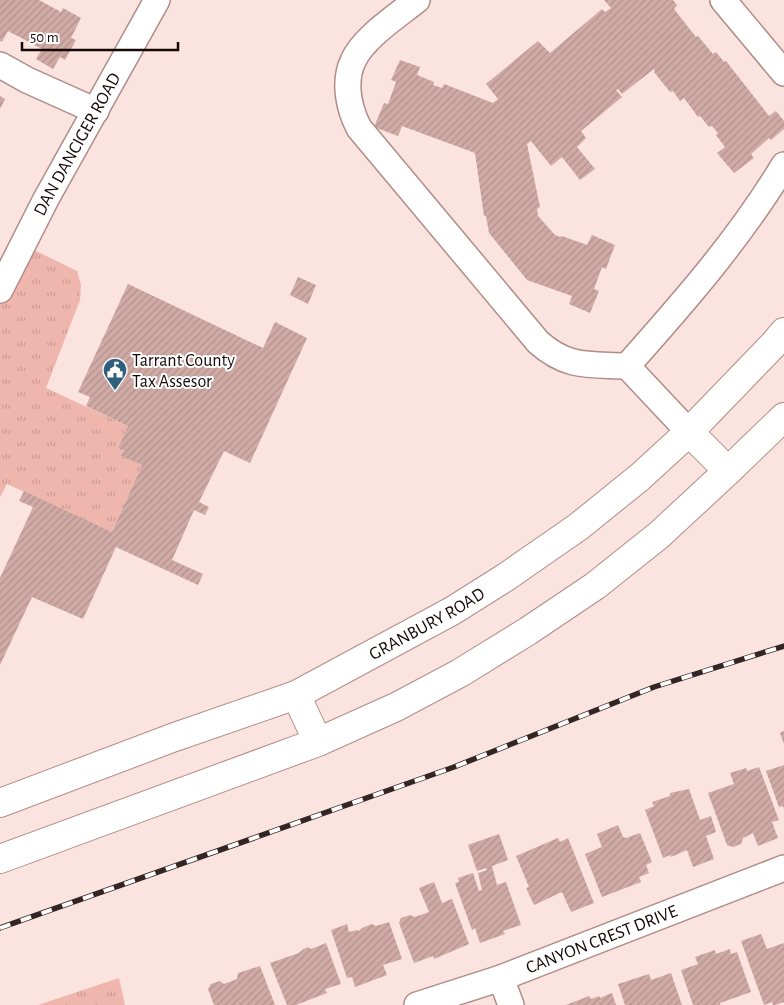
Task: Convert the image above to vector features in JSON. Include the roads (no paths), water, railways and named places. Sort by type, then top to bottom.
[{"type":"main road","name":"GRANBURY ROAD","points":[[0,803],[172,738],[293,687],[452,611],[506,577],[578,527],[640,477],[689,432],[784,332]]},
{"type":"main road","points":[[0,859],[318,742],[396,707],[460,673],[528,631],[595,586],[659,535],[784,417]]},
{"type":"main road","points":[[689,432],[728,471]]},
{"type":"main road","points":[[293,687],[318,742]]},
{"type":"street","name":"DAN DANCIGER ROAD","points":[[0,290],[46,199],[156,0]]},
{"type":"street","points":[[417,0],[367,42],[352,61],[349,77],[349,99],[352,115],[359,128],[538,342],[551,353],[566,361],[582,364],[627,366],[689,432]]},
{"type":"street","points":[[723,0],[784,73]]},
{"type":"street","points":[[0,66],[96,111]]},
{"type":"street","points":[[627,366],[696,288],[762,202],[784,165]]},
{"type":"street","name":"CANYON CREST DRIVE","points":[[417,1005],[501,978],[784,868]]},
{"type":"street","points":[[501,978],[511,1005]]},
{"type":"railway","points":[[0,928],[454,767],[654,687],[784,646]]},
{"type":"place","name":"Tarrant County Tax Assesor","points":[[115,391]]}]
